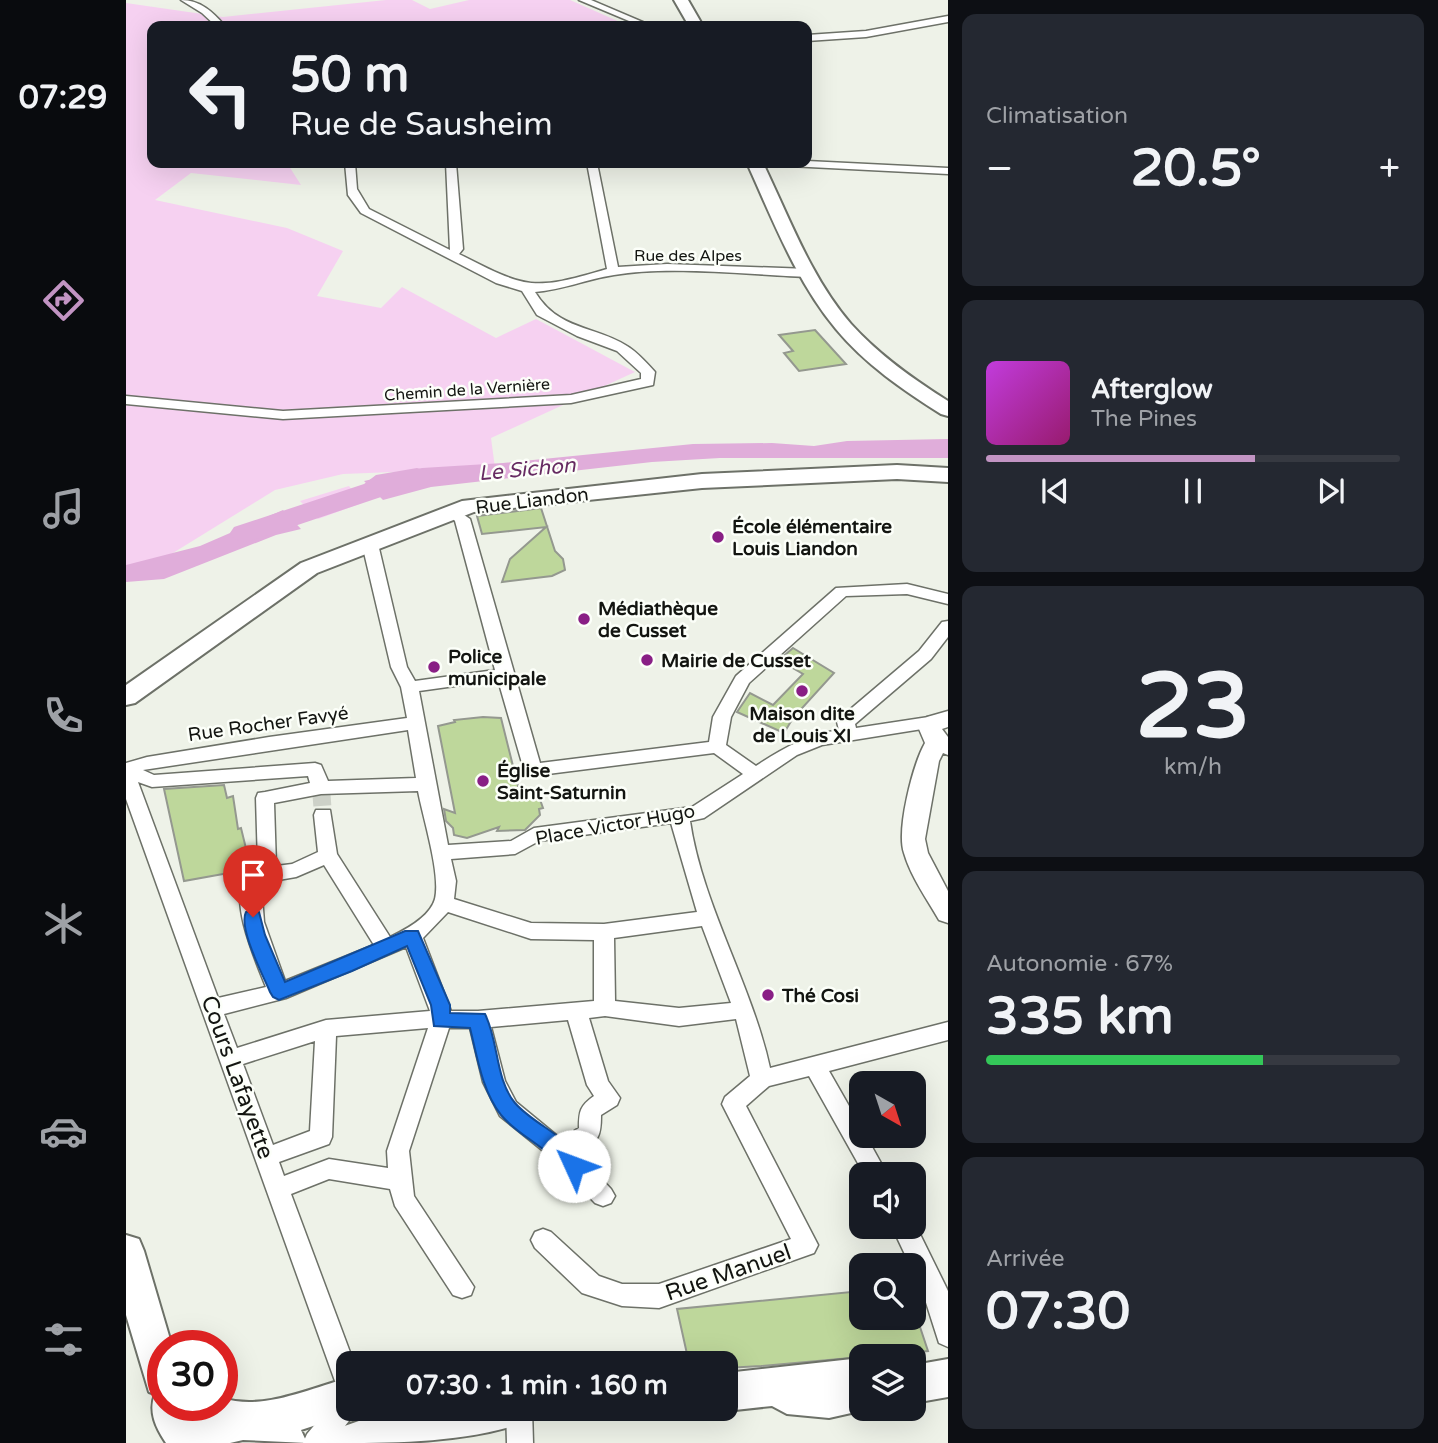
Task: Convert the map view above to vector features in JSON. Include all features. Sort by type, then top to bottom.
[{"type":"main road","points":[[681,0],[693,21]]},
{"type":"main road","points":[[757,168],[809,273],[843,326],[906,384],[948,410]]},
{"type":"main road","points":[[922,394],[948,398]]},
{"type":"main road","name":"Rue Liandon","points":[[126,697],[309,568],[454,512],[482,505],[702,481],[897,472],[948,475]]},
{"type":"main road","points":[[126,1251],[149,1330]]},
{"type":"main road","points":[[926,1376],[948,1377]]},
{"type":"main road","points":[[738,1391],[849,1377]]},
{"type":"main road","points":[[926,1382],[948,1377]]},
{"type":"main road","points":[[738,1391],[830,1399],[849,1395]]},
{"type":"main road","points":[[198,1443],[210,1431],[261,1429],[336,1401]]},
{"type":"main road","points":[[174,1421],[188,1443]]},
{"type":"main road","points":[[234,1421],[261,1429]]},
{"type":"main road","points":[[350,1443],[406,1424],[438,1421]]},
{"type":"street","points":[[185,0],[205,11],[215,21]]},
{"type":"street","points":[[583,0],[636,21]]},
{"type":"street","points":[[812,38],[866,34],[948,19]]},
{"type":"street","points":[[812,164],[948,171]]},
{"type":"street","points":[[350,168],[350,192],[354,201],[365,211],[500,280],[527,289]]},
{"type":"street","points":[[451,168],[457,249],[452,256]]},
{"type":"street","points":[[593,168],[613,271]]},
{"type":"street","name":"Rue des Alpes","points":[[527,289],[559,287],[613,271],[667,268],[809,273]]},
{"type":"street","name":"Chemin de la Vernière","points":[[126,400],[283,415],[571,400],[648,382],[648,372],[622,348],[582,333],[541,312],[527,289]]},
{"type":"street","points":[[454,512],[462,519],[530,766],[540,769],[717,747],[755,774]]},
{"type":"street","points":[[213,1008],[279,992],[412,936],[432,919],[444,903],[446,881],[410,687],[399,667],[370,544]]},
{"type":"street","points":[[717,747],[722,717],[742,680],[842,591],[907,589],[948,599]]},
{"type":"street","points":[[848,734],[846,722],[925,655],[948,626]]},
{"type":"street","points":[[410,687],[504,674]]},
{"type":"street","name":"Rue Rocher Favyé","points":[[126,771],[147,763],[416,723]]},
{"type":"street","name":"Place Victor Hugo","points":[[441,852],[477,852],[515,847],[534,835],[697,813],[800,747],[819,740],[883,729],[942,738]]},
{"type":"street","points":[[942,738],[923,795],[913,839],[916,853],[948,913]]},
{"type":"street","points":[[126,771],[152,781],[316,769],[321,788]]},
{"type":"street","name":"Cours Lafayette","points":[[126,771],[337,1351]]},
{"type":"street","points":[[268,864],[265,798],[321,788],[427,784]]},
{"type":"street","points":[[323,815],[328,855],[386,946]]},
{"type":"street","points":[[680,816],[682,834],[708,918],[757,1050],[762,1079],[948,1031]]},
{"type":"street","points":[[279,992],[256,935],[249,899],[252,878],[296,870],[328,855]]},
{"type":"street","points":[[444,903],[531,931],[604,932],[708,918]]},
{"type":"street","points":[[604,932],[606,1008]]},
{"type":"street","points":[[412,936],[440,1005],[441,1021],[398,1151],[403,1199],[461,1287]]},
{"type":"street","points":[[231,1059],[326,1029],[396,1021],[478,1020],[606,1008],[679,1017],[744,1010]]},
{"type":"street","points":[[560,1151],[590,1133],[590,1111],[609,1098],[597,1085],[576,1011]]},
{"type":"street","points":[[478,1020],[494,1082],[508,1109],[560,1151],[603,1196]]},
{"type":"street","points":[[267,1157],[321,1137],[326,1029]]},
{"type":"street","points":[[814,1065],[869,1162]]},
{"type":"street","name":"Rue Manuel","points":[[543,1240],[591,1285],[622,1295],[659,1297],[806,1245],[733,1104],[762,1079]]},
{"type":"street","points":[[279,1188],[329,1169],[401,1180]]},
{"type":"street","points":[[910,1239],[937,1294],[948,1335]]},
{"type":"street","points":[[316,1443],[336,1417]]},
{"type":"street","points":[[519,1421],[520,1443]]},
{"type":"shaded area","points":[[386,0],[412,0],[430,9],[469,0],[570,0],[618,21],[147,21],[147,168],[290,168],[301,185],[191,173],[155,200],[287,228],[343,251],[317,296],[381,308],[402,287],[496,338],[536,319],[635,372],[491,438],[495,468],[343,474],[275,490],[126,582],[126,3],[223,17]]},
{"type":"shaded area","points":[[349,486],[362,503],[318,519],[300,501]]},
{"type":"water","points":[[948,439],[948,458],[720,458],[652,462],[431,487],[383,500],[364,481],[422,468],[503,463],[693,444],[772,443],[814,446],[847,441]]},
{"type":"water","points":[[283,510],[301,529],[276,535],[164,579],[126,582],[126,565],[200,546]]},
{"type":"building","points":[[815,330],[846,364],[799,371],[784,353],[793,351],[779,335]]},
{"type":"building","points":[[541,508],[555,551],[563,559],[565,570],[552,576],[502,582],[510,559],[546,527],[482,534],[477,516]]},
{"type":"building","name":"Maison dite de Louis XI","points":[[793,648],[834,673],[793,718],[784,733],[737,712],[750,693],[773,705],[803,674],[779,660]]},
{"type":"building","name":"Église Saint-Saturnin","points":[[501,718],[520,794],[538,794],[543,808],[539,809],[540,815],[525,830],[497,831],[499,827],[467,838],[454,835],[453,828],[446,821],[444,809],[455,813],[438,726],[455,722],[454,720]]},
{"type":"building","points":[[224,785],[227,798],[233,796],[238,829],[241,828],[251,869],[184,881],[164,789]]},
{"type":"building","points":[[849,1292],[849,1330],[921,1330],[926,1344],[849,1344],[849,1358],[738,1367],[738,1351],[686,1351],[677,1309]]},
{"type":"waterway","name":"Le Sichon","points":[[245,533],[374,490],[386,481],[417,477]]},
{"type":"tunnel","points":[[321,788],[323,815]]},
{"type":"place","name":"École élémentaire Louis Liandon","points":[[718,537]]},
{"type":"place","name":"Médiathèque de Cusset","points":[[584,619]]},
{"type":"place","name":"Mairie de Cusset","points":[[647,660]]},
{"type":"place","name":"Police municipale","points":[[434,667]]},
{"type":"place","name":"Maison dite de Louis XI","points":[[802,691]]},
{"type":"place","name":"Église Saint-Saturnin","points":[[483,781]]},
{"type":"place","name":"Thé Cosi","points":[[768,995]]},
{"type":"route","points":[[253,917],[256,935],[279,992],[412,936],[440,1005],[441,1021],[478,1020],[494,1082],[508,1109],[560,1151],[574,1166]]}]
